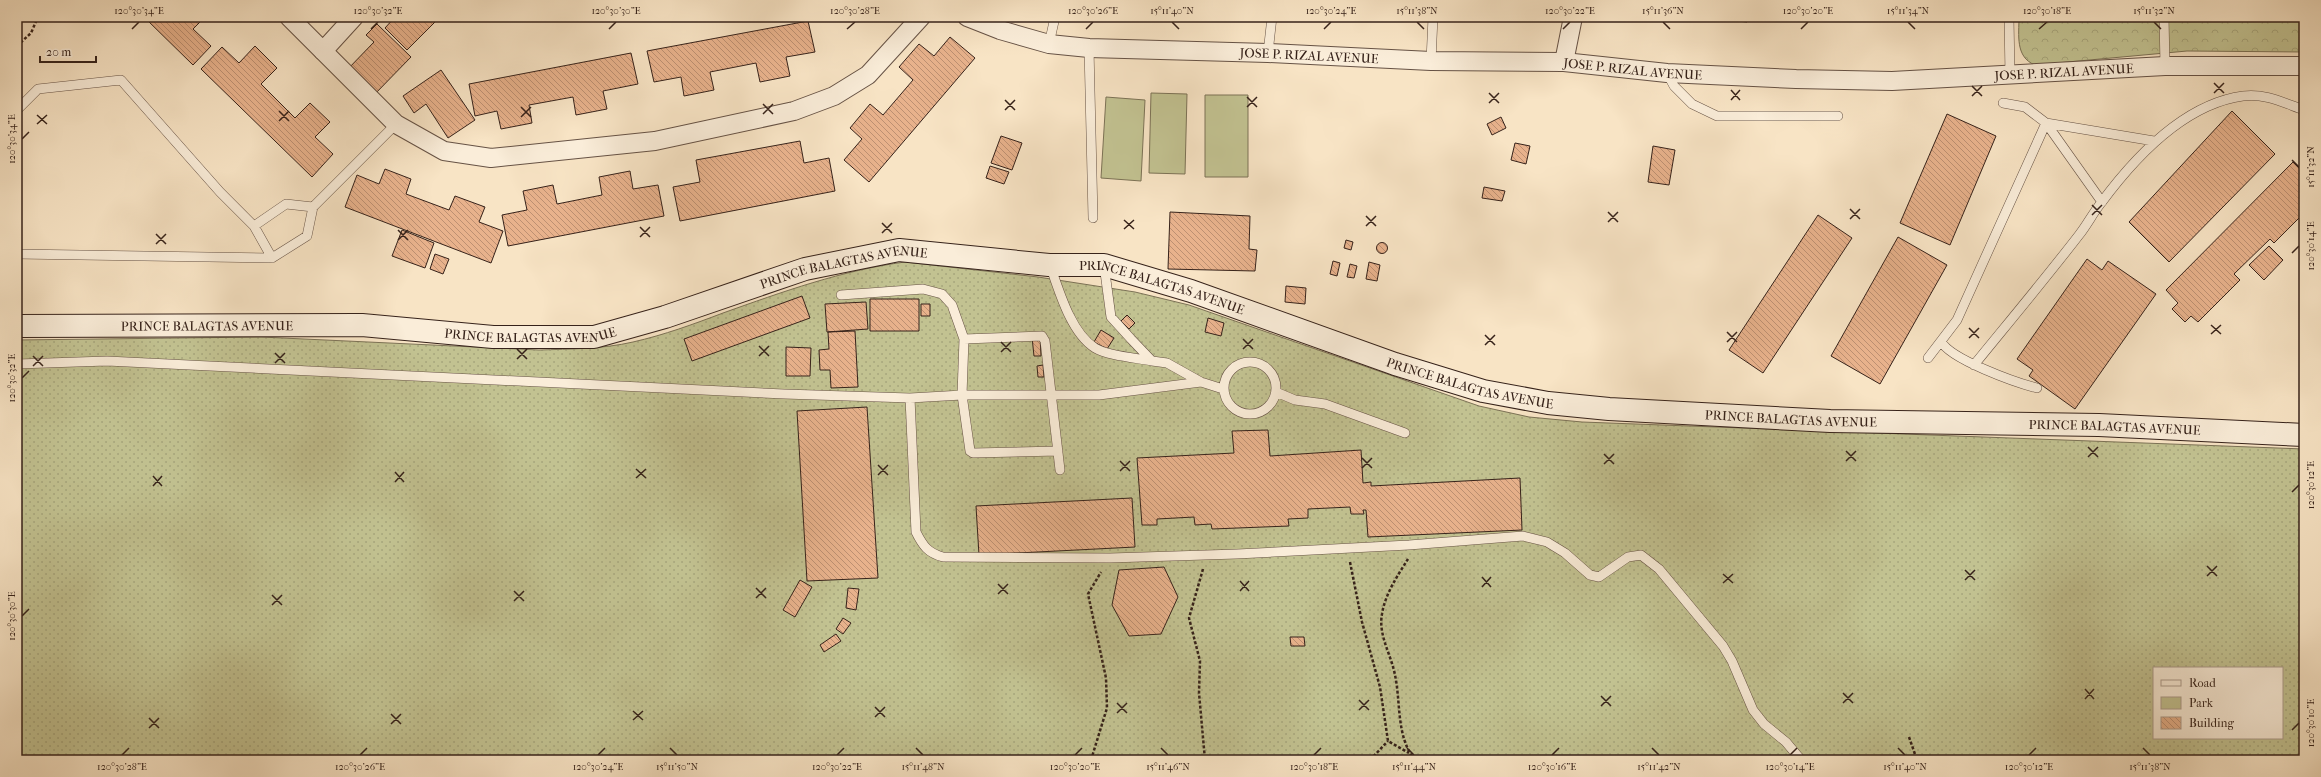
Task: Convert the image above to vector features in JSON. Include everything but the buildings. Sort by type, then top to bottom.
[{"type":"main road","name":"PRINCE BALAGTAS AVENUE","points":[[17,326],[362,325],[493,337],[594,337],[665,317],[805,269],[899,250],[1049,265],[1104,265],[1190,291],[1395,364],[1461,385],[1483,391],[1548,403],[1830,421],[2098,425],[2304,435]]},
{"type":"street","points":[[289,17],[396,124],[444,151],[492,158],[655,141],[794,111],[834,96],[868,75],[921,17]]},
{"type":"street","points":[[323,50],[354,17]]},
{"type":"street","name":"JOSE P. RIZAL AVENUE","points":[[967,17],[1000,30],[1049,44],[1089,48],[1268,53],[1431,61],[1564,62],[1667,73],[1892,81],[2010,76],[2165,66],[2304,66]]},
{"type":"street","points":[[1564,62],[1572,17]]},
{"type":"lane","points":[[1049,44],[1055,17]]},
{"type":"lane","points":[[1268,53],[1272,17]]},
{"type":"lane","points":[[1431,61],[1433,17]]},
{"type":"lane","points":[[2009,17],[2010,76]]},
{"type":"lane","points":[[2164,17],[2165,66]]},
{"type":"lane","points":[[1089,48],[1093,218]]},
{"type":"lane","points":[[1667,73],[1674,86],[1692,104],[1717,116],[1838,116]]},
{"type":"lane","points":[[17,110],[38,89],[121,80],[220,192],[254,226],[272,258]]},
{"type":"lane","points":[[1974,365],[2080,234],[2102,202],[2154,142],[2199,110],[2242,96],[2263,95],[2304,110]]},
{"type":"lane","points":[[2003,103],[2025,107],[2046,123],[2102,202]]},
{"type":"lane","points":[[2046,123],[2154,142]]},
{"type":"lane","points":[[1928,358],[1957,320],[2046,123]]},
{"type":"lane","points":[[17,254],[272,258],[307,236],[313,206],[396,124]]},
{"type":"lane","points":[[254,226],[286,204],[313,206]]},
{"type":"lane","points":[[1049,265],[1060,294],[1076,328],[1095,348],[1114,354],[1167,363],[1201,382],[1223,389]]},
{"type":"lane","points":[[1104,265],[1111,317],[1152,361]]},
{"type":"lane","points":[[841,295],[923,289],[942,294],[952,305],[964,339],[962,395],[968,448],[973,453],[1058,451]]},
{"type":"lane","points":[[964,339],[1042,336],[1045,342],[1052,394],[1060,470]]},
{"type":"lane","points":[[1941,341],[1949,350],[1974,365],[2037,388]]},
{"type":"lane","points":[[17,364],[115,361],[784,394],[910,398],[962,395],[1099,395],[1201,382]]},
{"type":"lane","points":[[1251,361],[1265,365],[1274,377],[1276,392],[1271,404],[1261,412],[1248,415],[1235,411],[1226,401],[1223,389],[1226,375],[1236,364],[1251,361]]},
{"type":"lane","points":[[1276,392],[1295,400],[1325,404],[1405,433]]},
{"type":"lane","points":[[910,398],[916,532],[922,545],[933,554],[943,557],[1110,558],[1347,548],[1523,536],[1547,542],[1565,553],[1590,575],[1599,576],[1628,557],[1641,555],[1659,569],[1723,646],[1732,661],[1753,710],[1764,724],[1786,742],[1801,760]]},
{"type":"path","points":[[17,46],[31,33],[38,17]]},
{"type":"path","points":[[1347,548],[1362,622],[1380,687],[1388,741]]},
{"type":"path","points":[[1410,554],[1393,583],[1382,613],[1381,633],[1392,659],[1403,734],[1410,754]]},
{"type":"path","points":[[1205,760],[1199,693],[1200,661],[1189,618],[1206,555]]},
{"type":"path","points":[[1091,760],[1107,708],[1106,678],[1088,594],[1110,558]]},
{"type":"path","points":[[1909,737],[1917,760]]},
{"type":"path","points":[[1388,741],[1410,754],[1415,760]]},
{"type":"path","points":[[1370,760],[1388,741]]},
{"type":"green space","points":[[2019,17],[2304,17],[2304,52],[2187,51],[2035,65],[2024,57],[2021,51],[2019,38]]},
{"type":"green space","points":[[1151,93],[1187,94],[1185,174],[1149,173]]},
{"type":"green space","points":[[1205,95],[1248,95],[1248,177],[1205,177]]},
{"type":"green space","points":[[1106,97],[1145,100],[1141,181],[1101,178]]},
{"type":"green space","points":[[905,262],[1038,277],[1135,292],[1189,305],[1479,406],[1529,417],[1582,422],[2304,449],[2304,760],[17,760],[17,340],[261,337],[539,350],[574,349],[622,344],[656,336],[768,297],[859,270]]}]
